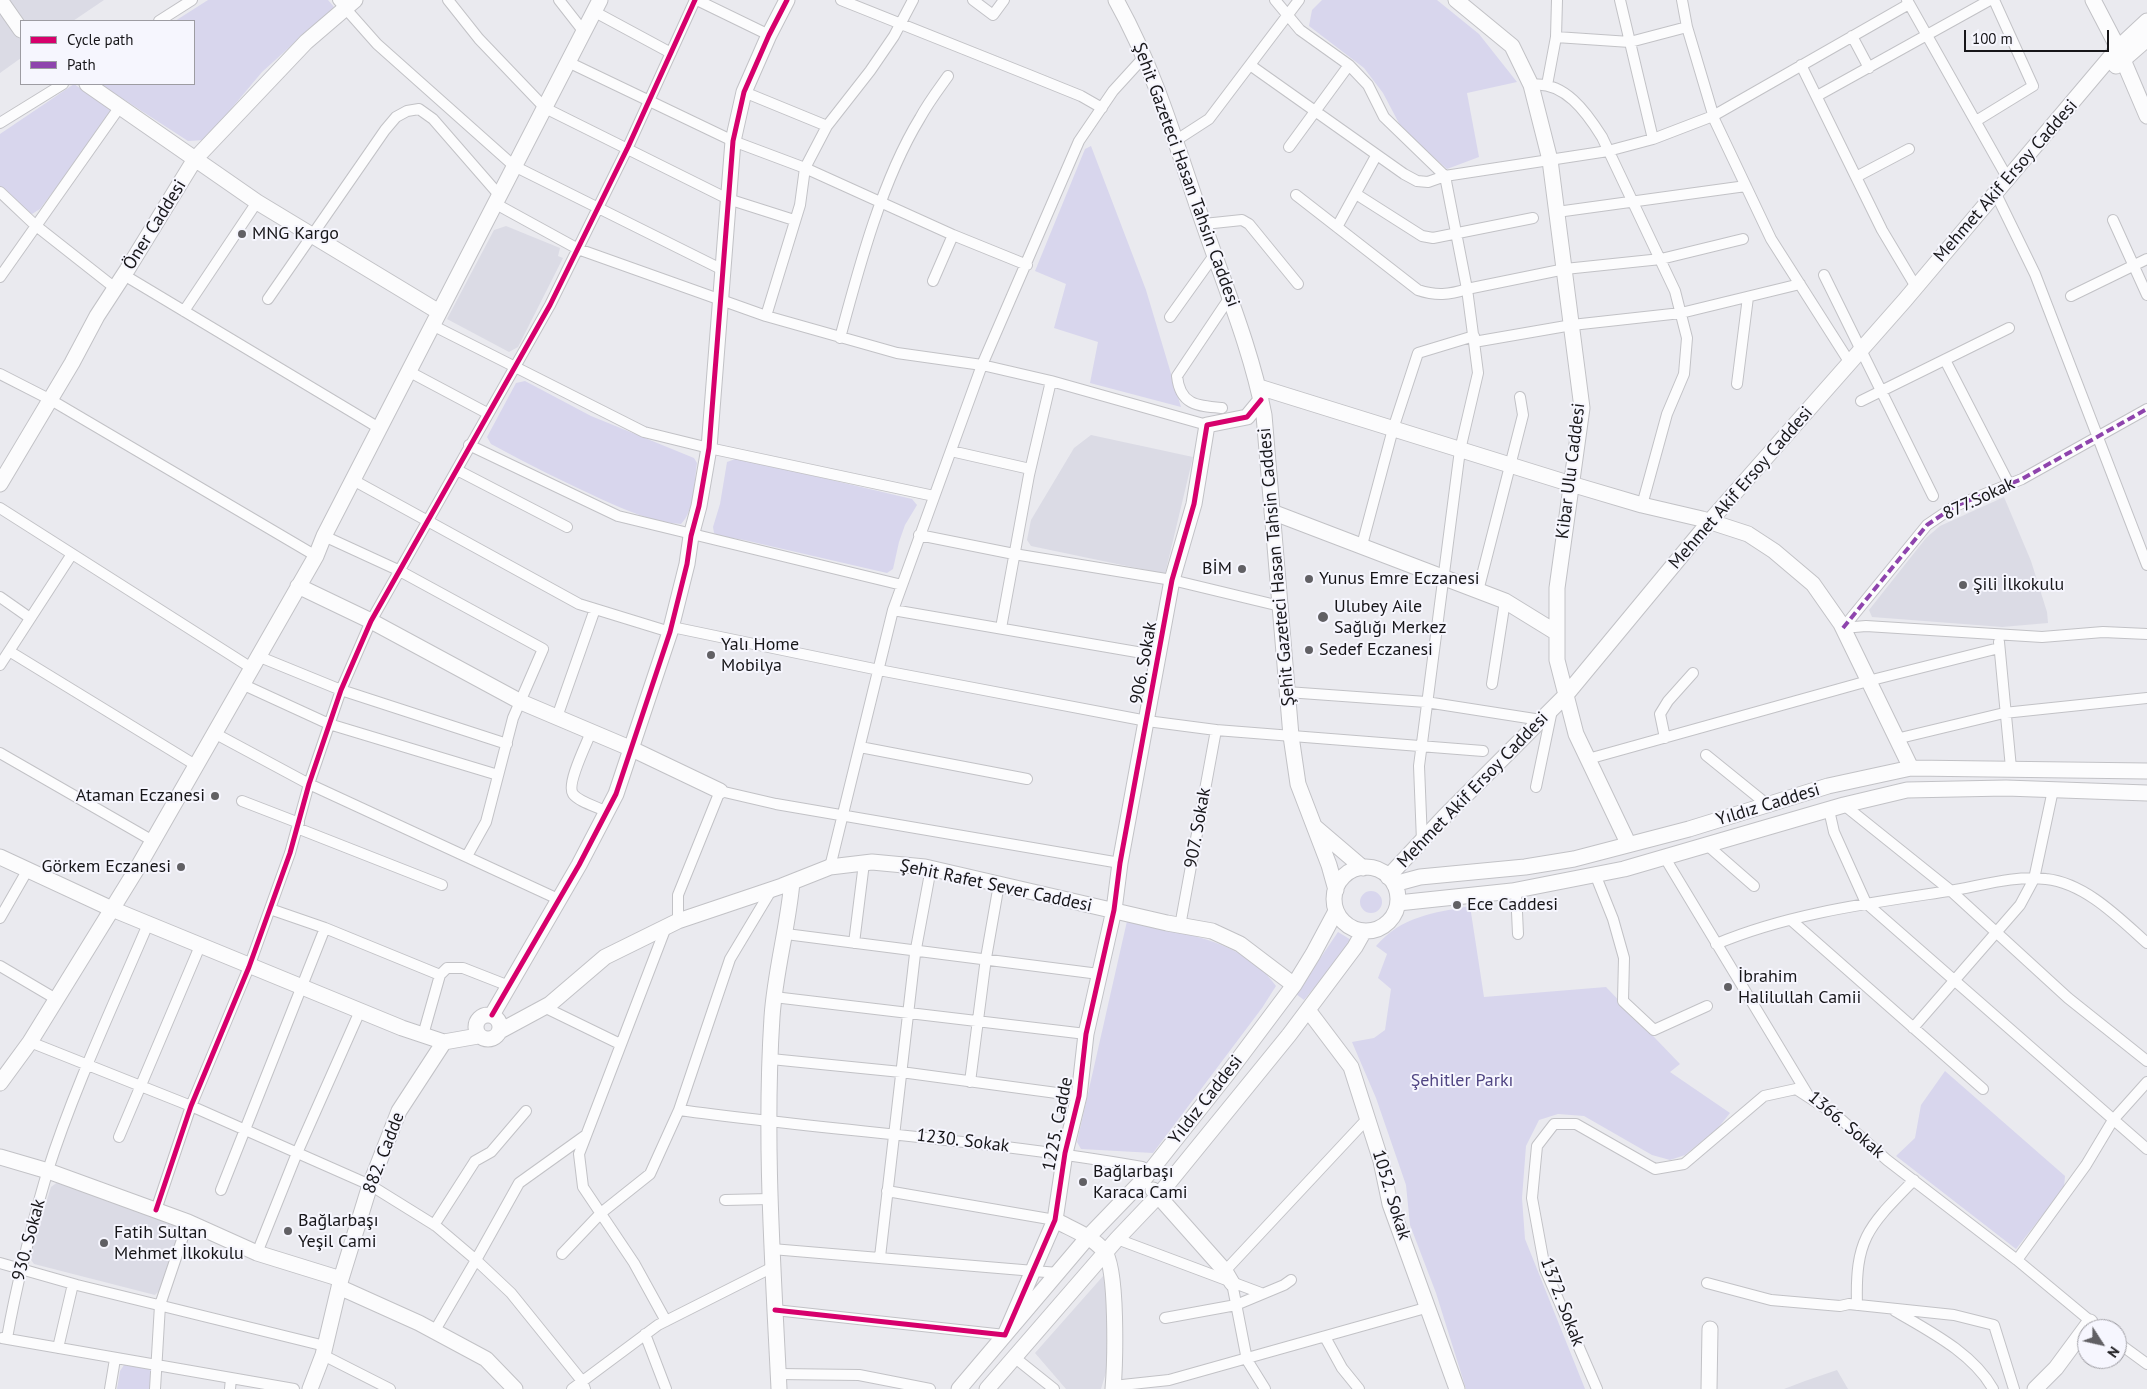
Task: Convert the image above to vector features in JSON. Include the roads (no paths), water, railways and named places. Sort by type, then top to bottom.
[{"type":"street","points":[[0,0],[20,29]]},
{"type":"street","points":[[161,20],[192,0]]},
{"type":"street","points":[[448,0],[479,39],[545,108],[628,147],[728,199],[794,220]]},
{"type":"street","points":[[559,0],[584,32]]},
{"type":"street","points":[[156,1210],[191,1106],[249,967],[270,909],[341,690],[371,621],[398,570],[458,470],[469,445],[487,413],[516,367],[578,250],[696,0],[768,35]]},
{"type":"street","points":[[492,1015],[580,864],[616,794],[671,629],[687,564],[709,448],[733,141],[744,92],[768,35],[786,0]]},
{"type":"street","points":[[842,0],[1081,96],[1102,108]]},
{"type":"street","points":[[766,316],[800,205],[805,168],[827,126],[870,71],[901,23],[913,0]]},
{"type":"street","points":[[973,0],[993,15],[1004,0]]},
{"type":"street","name":"Şehit Gazeteci Hasan Tahsin Caddesi","points":[[1116,0],[1137,37],[1176,140],[1230,297],[1260,393],[1291,736],[1298,784],[1329,865],[1336,890]]},
{"type":"street","points":[[1275,0],[1300,30],[1348,65],[1368,85],[1384,117],[1445,176],[1467,289],[1478,373],[1460,450],[1418,766],[1422,841]]},
{"type":"street","points":[[1176,140],[1208,120],[1299,0]]},
{"type":"street","name":"Kibar Ulu Caddesi","points":[[1456,0],[1512,46],[1531,85],[1550,160],[1582,408],[1557,588],[1557,660],[1576,734],[1628,843]]},
{"type":"street","points":[[1548,85],[1556,38],[1558,0]]},
{"type":"street","points":[[1620,0],[1653,139]]},
{"type":"street","points":[[1682,0],[1687,27],[1713,116],[1771,239],[1850,363]]},
{"type":"street","points":[[1817,96],[1928,37],[1990,0]]},
{"type":"street","points":[[1976,121],[2033,86],[1994,0]]},
{"type":"street","points":[[2093,0],[2120,54],[2147,116]]},
{"type":"street","points":[[1250,65],[1376,156],[1417,181],[1428,182],[1445,176],[1608,151],[1653,139],[1713,116],[1908,2],[2008,179]]},
{"type":"street","points":[[346,3],[377,44],[514,166],[723,270]]},
{"type":"street","name":"Öner Caddesi","points":[[0,484],[51,400],[97,316],[195,159],[306,42],[346,3]]},
{"type":"street","points":[[0,1084],[30,1042],[112,909],[216,734],[316,556],[324,536],[435,318],[498,200],[597,6],[671,53]]},
{"type":"street","name":"Mehmet Akif Ersoy Caddesi","points":[[1391,880],[1422,841],[1566,695],[1710,521],[2147,21]]},
{"type":"street","points":[[1556,38],[1630,42],[1687,27]]},
{"type":"street","points":[[1852,36],[1869,68]]},
{"type":"street","name":"Mehmet Akif Ersoy Caddesi","points":[[2120,54],[2147,39]]},
{"type":"street","points":[[830,867],[880,670],[893,610],[982,364],[1080,141],[1113,91],[1144,57]]},
{"type":"street","points":[[568,62],[733,141],[805,168],[953,235],[1027,265]]},
{"type":"street","points":[[1289,146],[1348,65]]},
{"type":"street","points":[[1801,65],[1882,230],[1916,287]]},
{"type":"street","points":[[840,338],[882,202],[900,156],[919,118],[948,76]]},
{"type":"street","points":[[0,123],[61,85]]},
{"type":"street","points":[[88,85],[257,202],[311,235],[435,318],[516,367],[644,432],[709,448],[934,496]]},
{"type":"street","points":[[1531,85],[1548,85],[1570,97],[1587,114],[1608,151],[1661,259],[1675,291],[1681,313],[1687,338],[1684,374],[1667,414],[1642,504]]},
{"type":"street","points":[[744,92],[827,126]]},
{"type":"street","points":[[0,277],[119,108]]},
{"type":"street","points":[[268,299],[385,130],[396,118],[407,111],[419,109],[433,120],[498,200],[578,250],[721,302],[897,353],[982,364],[1051,381],[1207,425],[1247,417],[1260,393],[1393,429],[1570,484],[1710,521],[1748,534],[1774,551],[1813,584],[1843,628],[1911,768]]},
{"type":"street","points":[[1856,177],[1909,149]]},
{"type":"street","points":[[1337,227],[1376,156]]},
{"type":"street","points":[[1557,212],[1746,186]]},
{"type":"street","points":[[0,192],[35,225],[115,288]]},
{"type":"street","points":[[1356,194],[1422,236],[1433,238],[1534,218]]},
{"type":"street","points":[[1996,194],[2035,274],[2147,565]]},
{"type":"street","points":[[1296,195],[1418,290],[1433,295],[1450,294],[1565,270],[1661,259],[1743,239]]},
{"type":"street","points":[[184,311],[257,202]]},
{"type":"street","points":[[1204,224],[1242,220],[1249,224],[1298,284]]},
{"type":"street","points":[[2112,220],[2147,295]]},
{"type":"street","points":[[933,281],[953,235]]},
{"type":"street","points":[[1170,317],[1215,254]]},
{"type":"street","points":[[2071,296],[2147,259]]},
{"type":"street","points":[[124,275],[379,428]]},
{"type":"street","points":[[1824,275],[1933,496]]},
{"type":"street","points":[[1362,546],[1393,429],[1418,353],[1474,339],[1572,325],[1681,313],[1800,284]]},
{"type":"street","points":[[1222,408],[1196,405],[1189,401],[1178,388],[1176,376],[1230,297]]},
{"type":"street","points":[[1737,384],[1748,297]]},
{"type":"street","points":[[1861,401],[2009,328]]},
{"type":"street","points":[[1945,360],[2009,484]]},
{"type":"street","points":[[408,371],[487,413]]},
{"type":"street","points":[[0,374],[51,400],[316,556]]},
{"type":"street","points":[[1001,628],[1030,469],[1051,381]]},
{"type":"street","points":[[1478,591],[1523,415],[1520,397]]},
{"type":"street","name":"877.Sokak","points":[[1843,628],[1928,525],[1955,506],[2022,479],[2147,409]]},
{"type":"street","name":"906. Sokak","points":[[1114,910],[1120,863],[1160,656],[1172,580],[1194,504],[1207,425]]},
{"type":"street","points":[[469,445],[618,516],[691,536],[902,585]]},
{"type":"street","points":[[951,451],[1030,469]]},
{"type":"street","points":[[458,470],[568,527]]},
{"type":"street","points":[[353,480],[579,604],[671,629],[1147,720],[1216,730],[1483,751]]},
{"type":"street","points":[[0,508],[72,554],[256,663],[506,744]]},
{"type":"street","points":[[1272,512],[1505,601],[1557,633]]},
{"type":"street","points":[[919,535],[1014,554],[1172,580],[1280,606]]},
{"type":"street","points":[[324,536],[398,570],[543,649],[513,718],[486,822],[467,856]]},
{"type":"street","points":[[0,664],[72,554]]},
{"type":"street","points":[[298,586],[371,621],[521,702],[632,749],[720,791],[776,804],[1120,863]]},
{"type":"street","points":[[0,597],[30,618]]},
{"type":"street","points":[[1492,684],[1505,601]]},
{"type":"street","points":[[557,717],[595,609]]},
{"type":"street","points":[[893,610],[1160,656]]},
{"type":"street","points":[[1843,628],[1866,626],[2042,637],[2103,632],[2147,634]]},
{"type":"street","points":[[1998,634],[2011,768]]},
{"type":"street","points":[[1588,759],[1868,681],[1999,648]]},
{"type":"street","points":[[9,651],[197,766]]},
{"type":"street","points":[[1665,738],[1660,714],[1668,700],[1693,673]]},
{"type":"street","points":[[244,685],[329,724],[498,775]]},
{"type":"street","points":[[1287,692],[1426,702],[1542,720]]},
{"type":"street","points":[[1896,739],[2007,713],[2147,698]]},
{"type":"street","points":[[1536,787],[1553,709]]},
{"type":"street","name":"907. Sokak","points":[[1180,926],[1216,730]]},
{"type":"street","points":[[591,732],[572,780],[571,790],[575,796],[607,812]]},
{"type":"street","points":[[216,734],[309,784],[558,899]]},
{"type":"street","points":[[860,747],[1027,779]]},
{"type":"street","points":[[0,754],[153,840]]},
{"type":"street","points":[[1706,755],[1769,806]]},
{"type":"street","name":"Yıldız Caddesi","points":[[1391,880],[1545,864],[1574,859],[1769,806],[1828,786],[1911,768],[2147,771]]},
{"type":"street","name":"Yıldız Caddesi","points":[[1398,903],[1516,890],[1595,874],[1665,858],[1844,805],[1907,790],[2054,790],[2147,793]]},
{"type":"street","points":[[1913,1028],[2020,905],[2034,879],[2054,790]]},
{"type":"street","points":[[666,1321],[634,1264],[583,1186],[579,1154],[620,1044],[672,924],[678,895],[720,791]]},
{"type":"street","points":[[242,801],[442,885]]},
{"type":"street","points":[[1844,805],[1950,890],[2068,998],[2147,1061]]},
{"type":"street","points":[[1829,810],[1834,832],[1866,903],[2147,1148]]},
{"type":"street","name":"Şehit Gazeteci Hasan Tahsin Caddesi","points":[[1314,826],[1363,868]]},
{"type":"street","points":[[1707,845],[1754,886]]},
{"type":"street","points":[[0,858],[112,909],[249,967],[444,1042],[478,1036],[490,1040],[500,1031],[497,1019],[492,1015],[486,1015],[477,1020],[475,1031],[478,1036]]},
{"type":"street","name":"1366. Sokak","points":[[1665,858],[1809,1097],[1836,1115],[1887,1160],[2017,1260],[2087,1319]]},
{"type":"street","points":[[854,943],[864,863]]},
{"type":"street","name":"Şehit Rafet Sever Caddesi","points":[[500,1031],[544,1007],[605,956],[672,924],[830,867],[864,863],[931,868],[1180,926],[1212,931],[1240,944],[1294,985]]},
{"type":"street","points":[[880,1257],[893,1133],[916,950],[931,868]]},
{"type":"street","points":[[1336,890],[1346,874],[1363,868],[1381,871],[1391,880],[1398,903],[1395,912],[1382,926],[1364,931],[1347,925],[1336,911]]},
{"type":"street","points":[[0,918],[27,871]]},
{"type":"street","points":[[1595,874],[1613,919],[1624,958],[1623,1000],[1654,1030],[1707,1006]]},
{"type":"street","points":[[1716,944],[1791,920],[1866,903],[2003,881],[2034,879],[2046,879],[2080,890],[2117,916],[2147,943]]},
{"type":"street","points":[[792,882],[786,934],[774,997],[771,1059],[770,1199],[778,1381],[859,1375],[930,1389]]},
{"type":"street","points":[[970,1082],[986,958],[999,884]]},
{"type":"street","points":[[562,1254],[600,1213],[650,1174],[678,1110],[730,960],[772,889]]},
{"type":"street","name":"Yıldız Caddesi","points":[[959,1389],[1088,1237],[1144,1179],[1228,1073],[1294,985],[1314,954],[1336,911],[1334,900],[1336,890]]},
{"type":"street","points":[[1516,890],[1518,934]]},
{"type":"street","points":[[270,909],[325,928],[440,975]]},
{"type":"street","name":"1225. Cadde","points":[[1005,1335],[1055,1220],[1065,1153],[1079,1096],[1086,1034],[1114,910]]},
{"type":"street","points":[[1791,920],[1983,1089]]},
{"type":"street","name":"930. Sokak","points":[[3,1338],[20,1269],[48,1171],[88,1064],[148,924]]},
{"type":"street","points":[[221,1190],[303,988],[325,928]]},
{"type":"street","name":"Yıldız Caddesi","points":[[987,1389],[1116,1239],[1158,1196],[1308,1010],[1355,947],[1364,931]]},
{"type":"street","points":[[786,934],[986,958],[1099,974]]},
{"type":"street","points":[[119,1138],[200,946]]},
{"type":"street","points":[[0,966],[56,999]]},
{"type":"street","points":[[423,1035],[440,975],[447,968],[457,966],[509,986]]},
{"type":"street","points":[[774,997],[1086,1034]]},
{"type":"street","points":[[544,1007],[620,1044]]},
{"type":"street","name":"1052. Sokak","points":[[1308,1010],[1351,1067],[1381,1161],[1390,1204],[1429,1307],[1456,1389]]},
{"type":"street","points":[[257,1253],[297,1153],[360,1011]]},
{"type":"street","points":[[30,1042],[191,1106],[370,1185],[434,1224],[512,1293],[584,1385]]},
{"type":"street","name":"882. Cadde","points":[[310,1389],[324,1351],[340,1283],[370,1185],[399,1111],[444,1042]]},
{"type":"street","points":[[771,1059],[901,1072],[1079,1096]]},
{"type":"street","points":[[2017,1260],[2086,1165],[2113,1120],[2147,1082]]},
{"type":"street","name":"1372. Sokak","points":[[1597,1389],[1545,1269],[1532,1198],[1537,1146],[1554,1124],[1576,1124],[1655,1169],[1684,1164],[1764,1096],[1796,1089],[1809,1097]]},
{"type":"street","name":"1230. Sokak","points":[[678,1110],[770,1122],[893,1133],[1065,1153],[1142,1167],[1144,1179]]},
{"type":"street","points":[[434,1224],[475,1160],[491,1152],[526,1111]]},
{"type":"street","points":[[1229,1277],[1368,1119]]},
{"type":"street","points":[[434,1332],[520,1183],[586,1136]]},
{"type":"street","points":[[0,1157],[48,1171],[156,1210],[257,1253],[340,1283],[486,1359],[515,1389]]},
{"type":"street","points":[[1144,1179],[1229,1277],[1247,1360],[1265,1389]]},
{"type":"street","points":[[1857,1305],[1856,1274],[1862,1244],[1878,1216],[1914,1180]]},
{"type":"street","points":[[887,1191],[1055,1220],[1088,1237],[1106,1252],[1115,1300],[1113,1388],[1169,1380],[1247,1360],[1429,1307]]},
{"type":"street","points":[[725,1200],[770,1199]]},
{"type":"street","points":[[155,1389],[158,1366],[160,1305],[188,1222]]},
{"type":"street","points":[[1116,1239],[1229,1277],[1261,1293]]},
{"type":"street","points":[[772,1249],[1058,1273]]},
{"type":"street","points":[[0,1263],[324,1351],[390,1389]]},
{"type":"street","points":[[572,1389],[584,1385],[645,1334],[666,1321],[773,1267]]},
{"type":"street","points":[[1166,1318],[1236,1305],[1284,1285],[1291,1280]]},
{"type":"street","points":[[1707,1283],[1771,1300],[1840,1306],[1857,1305],[1954,1315],[1994,1325],[2014,1389]]},
{"type":"street","points":[[58,1348],[73,1284]]},
{"type":"street","points":[[1892,1309],[1934,1334],[1964,1356],[1994,1389]]},
{"type":"street","points":[[775,1310],[1005,1335]]},
{"type":"street","points":[[1709,1389],[1710,1329]]},
{"type":"street","points":[[645,1334],[666,1389]]},
{"type":"street","points":[[1325,1337],[1342,1368],[1359,1389]]},
{"type":"street","points":[[3,1338],[158,1366],[231,1384],[294,1389]]},
{"type":"street","points":[[2035,1389],[2077,1345]]},
{"type":"street","points":[[2127,1349],[2147,1364]]},
{"type":"street","points":[[1014,1357],[1054,1389]]},
{"type":"street","points":[[110,1389],[115,1359]]},
{"type":"place","name":"MNG Kargo","points":[[242,234]]},
{"type":"place","name":"BİM","points":[[1242,569]]},
{"type":"place","name":"Yunus Emre Eczanesi","points":[[1309,579]]},
{"type":"place","name":"Şili İlkokulu","points":[[1963,585]]},
{"type":"place","name":"Ulubey Aile Sağlığı Merkez","points":[[1323,617]]},
{"type":"place","name":"Sedef Eczanesi","points":[[1309,650]]},
{"type":"place","name":"Yalı Home Mobilya","points":[[711,655]]},
{"type":"place","name":"Ataman Eczanesi","points":[[215,796]]},
{"type":"place","name":"Görkem Eczanesi","points":[[181,867]]},
{"type":"place","name":"Ece Caddesi","points":[[1457,905]]},
{"type":"place","name":"İbrahim Halilullah Camii","points":[[1728,987]]},
{"type":"place","name":"Bağlarbaşı Karaca Cami","points":[[1083,1182]]},
{"type":"place","name":"Bağlarbaşı Yeşil Cami","points":[[288,1231]]},
{"type":"place","name":"Fatih Sultan Mehmet İlkokulu","points":[[104,1243]]},
{"type":"park label","name":"Şehitler Parkı","points":[[1462,1081]]}]
